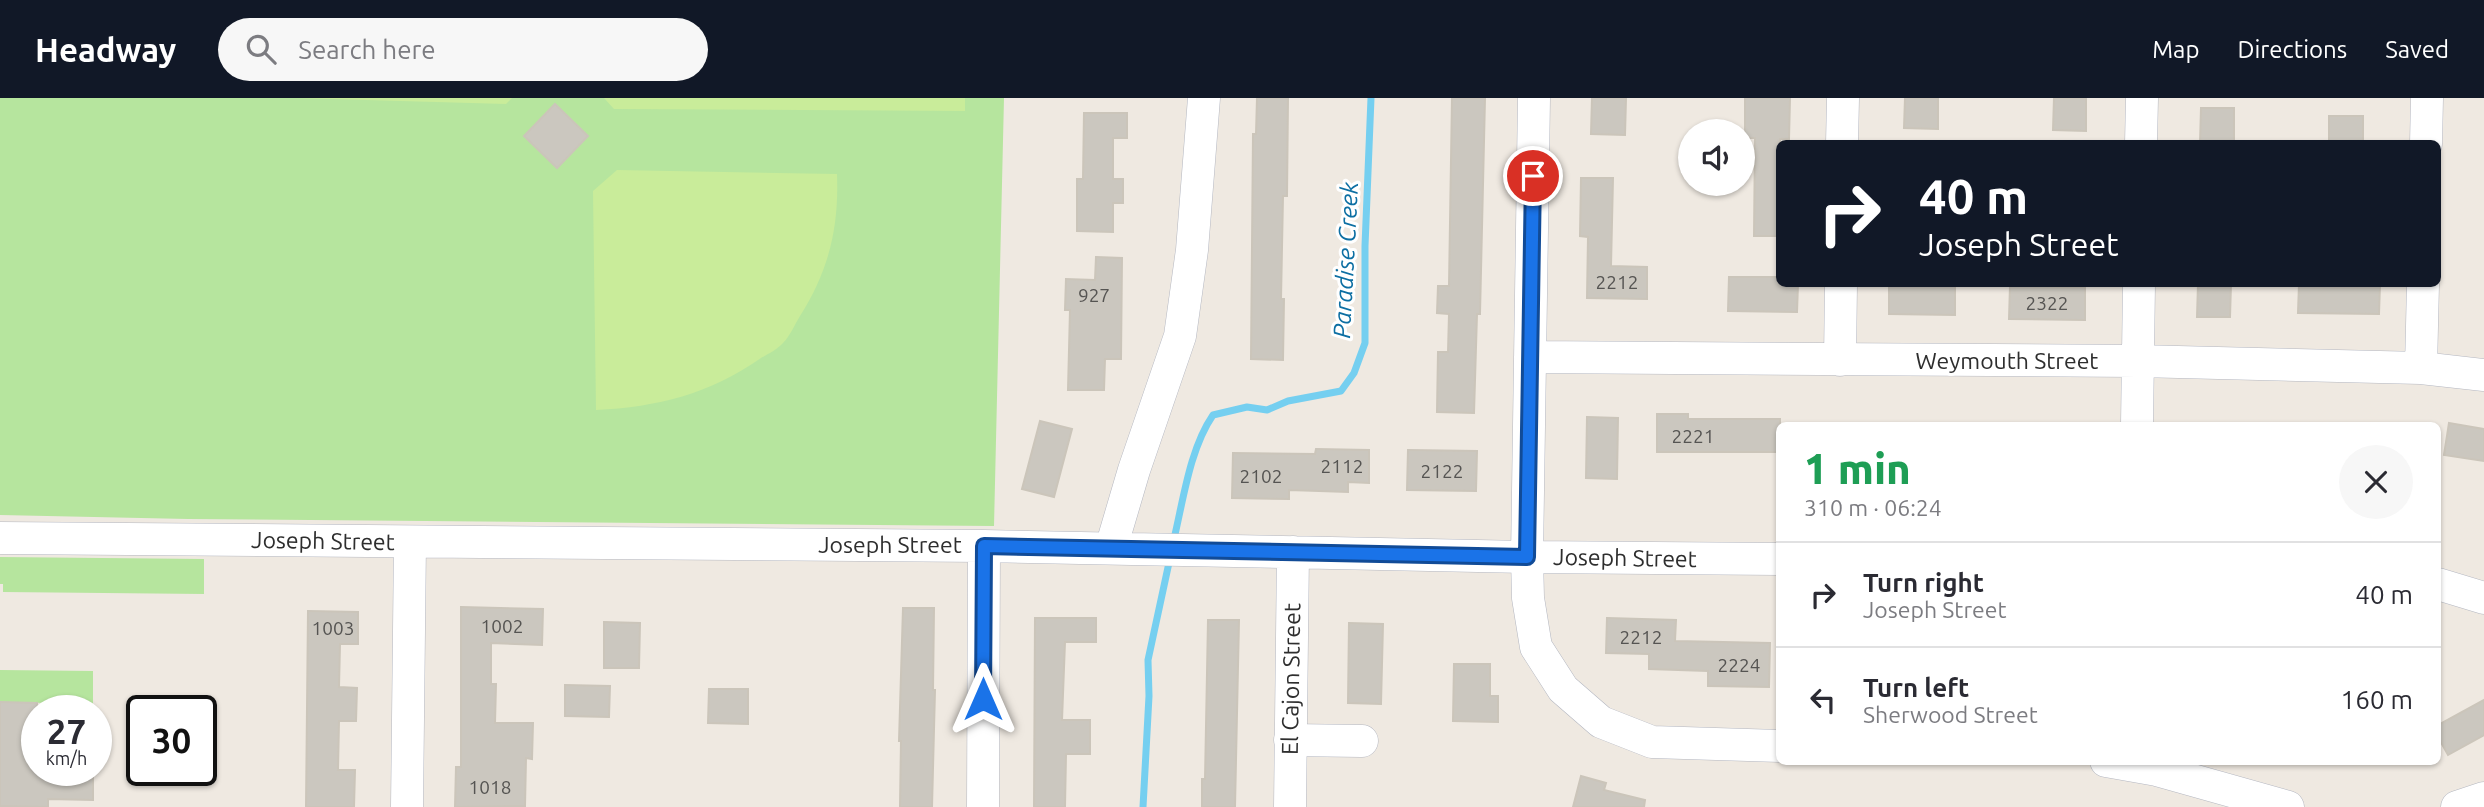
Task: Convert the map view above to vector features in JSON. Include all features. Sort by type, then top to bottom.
[{"type":"street","points":[[1111,548],[1134,470],[1180,335],[1192,250],[1204,98]]},
{"type":"street","points":[[1534,98],[1527,557],[1528,598],[1536,648],[1563,689],[1601,722],[1652,742],[1776,746]]},
{"type":"street","points":[[1842,140],[1843,98]]},
{"type":"street","points":[[2141,140],[2142,98]]},
{"type":"street","points":[[2426,140],[2427,98]]},
{"type":"street","points":[[1840,360],[1841,287]]},
{"type":"street","points":[[2137,422],[2139,287]]},
{"type":"street","points":[[2421,368],[2423,287]]},
{"type":"street","name":"Weymouth Street","points":[[1530,356],[2138,361],[2421,368],[2484,375]]},
{"type":"street","name":"Joseph Street","points":[[0,538],[984,546],[1527,557],[1776,559]]},
{"type":"street","points":[[407,807],[410,542]]},
{"type":"street","points":[[983,807],[984,546]]},
{"type":"street","name":"El Cajon Street","points":[[1290,807],[1293,552]]},
{"type":"street","points":[[2441,585],[2484,598]]},
{"type":"street","points":[[1290,740],[1362,741]]},
{"type":"street","points":[[2126,765],[2157,771],[2244,802],[2288,807]]},
{"type":"street","points":[[2457,807],[2484,798]]},
{"type":"green space","points":[[0,98],[1004,98],[994,526],[0,515]]},
{"type":"green space","points":[[296,98],[512,98],[506,104]]},
{"type":"green space","points":[[604,98],[965,98],[965,111],[614,109]]},
{"type":"green space","points":[[617,170],[837,174],[836,212],[830,248],[818,282],[786,340],[778,347],[722,381],[682,396],[641,406],[596,410],[593,191]]},
{"type":"green space","points":[[0,557],[204,559],[204,594],[3,592],[3,584],[0,584]]},
{"type":"green space","points":[[0,670],[93,671],[93,695],[21,695],[21,702],[0,702]]},
{"type":"building","points":[[1257,98],[1288,98],[1287,196],[1283,196],[1281,299],[1284,299],[1283,360],[1251,359],[1253,134],[1256,134]]},
{"type":"building","points":[[1452,98],[1485,98],[1480,314],[1477,314],[1474,413],[1437,412],[1438,352],[1448,352],[1449,314],[1437,313],[1438,286],[1449,286]]},
{"type":"building","points":[[1592,98],[1626,98],[1625,135],[1591,134]]},
{"type":"building","points":[[1745,98],[1790,98],[1789,139],[1776,140],[1776,236],[1754,236],[1755,119],[1745,119]]},
{"type":"building","points":[[1905,98],[1938,98],[1938,129],[1904,128]]},
{"type":"building","points":[[2054,98],[2086,98],[2086,131],[2053,130]]},
{"type":"building","points":[[555,104],[588,136],[557,168],[524,136]]},
{"type":"building","points":[[2201,108],[2234,108],[2234,140],[2200,140]]},
{"type":"building","points":[[1084,113],[1127,113],[1127,138],[1113,138],[1113,179],[1123,179],[1123,203],[1113,203],[1113,232],[1077,231],[1077,179],[1083,179]]},
{"type":"building","points":[[2329,116],[2363,116],[2363,140],[2329,140]]},
{"type":"building","points":[[1581,178],[1613,178],[1611,266],[1647,267],[1647,299],[1587,298],[1588,237],[1580,236]]},
{"type":"building","points":[[1096,257],[1122,258],[1121,359],[1105,359],[1104,390],[1068,390],[1070,310],[1065,310],[1066,279],[1095,280]]},
{"type":"building","points":[[1729,277],[1776,277],[1776,287],[1798,287],[1797,312],[1728,311]]},
{"type":"building","points":[[1889,287],[1955,287],[1955,315],[1889,314]]},
{"type":"building","points":[[2010,287],[2085,287],[2085,320],[2009,319]]},
{"type":"building","points":[[2198,287],[2231,287],[2230,317],[2197,317]]},
{"type":"building","points":[[2299,287],[2380,287],[2379,314],[2298,313]]},
{"type":"building","points":[[1657,414],[1688,414],[1688,419],[1780,419],[1780,422],[1776,422],[1776,452],[1657,452]]},
{"type":"building","points":[[1587,417],[1618,418],[1617,479],[1586,478]]},
{"type":"building","points":[[1040,421],[1072,429],[1054,497],[1022,489]]},
{"type":"building","points":[[2449,423],[2484,429],[2484,461],[2444,455]]},
{"type":"building","points":[[1316,449],[1369,450],[1369,483],[1348,482],[1348,492],[1289,490],[1289,499],[1232,498],[1233,453],[1315,454]]},
{"type":"building","points":[[1408,450],[1477,451],[1476,491],[1407,490]]},
{"type":"building","points":[[461,607],[543,609],[542,645],[491,643],[491,684],[496,684],[495,723],[533,723],[532,759],[526,758],[525,806],[455,807],[456,767],[461,767]]},
{"type":"building","points":[[903,608],[934,608],[932,807],[900,807]]},
{"type":"building","points":[[308,611],[358,612],[358,644],[340,644],[339,687],[357,688],[356,721],[339,721],[338,770],[355,770],[354,807],[306,807]]},
{"type":"building","points":[[1035,618],[1096,618],[1096,642],[1065,642],[1062,720],[1090,720],[1090,754],[1066,754],[1065,807],[1034,807]]},
{"type":"building","points":[[1607,618],[1676,620],[1675,641],[1770,643],[1769,687],[1708,686],[1708,671],[1649,669],[1649,654],[1606,653]]},
{"type":"building","points":[[1208,620],[1239,620],[1235,807],[1202,807],[1202,779],[1205,779]]},
{"type":"building","points":[[604,622],[640,623],[639,668],[604,668]]},
{"type":"building","points":[[1349,623],[1383,624],[1381,704],[1348,703]]},
{"type":"building","points":[[1454,664],[1490,664],[1490,696],[1498,696],[1498,722],[1453,721]]},
{"type":"building","points":[[565,685],[610,686],[609,717],[565,716]]},
{"type":"building","points":[[709,689],[748,689],[748,724],[708,723]]},
{"type":"building","points":[[2484,700],[2484,735],[2448,755],[2441,742],[2441,723]]},
{"type":"building","points":[[0,702],[21,703],[21,786],[93,786],[93,800],[48,799],[48,807],[0,806]]},
{"type":"building","points":[[1581,776],[1606,783],[1604,790],[1645,800],[1644,807],[1573,807]]},
{"type":"waterway","name":"Paradise Creek","points":[[1173,543],[1192,460],[1213,415],[1247,407],[1267,410],[1288,401],[1341,391],[1354,373],[1365,343],[1365,246],[1371,98]]},
{"type":"waterway","name":"Paradise Creek","points":[[1143,807],[1149,696],[1148,660],[1170,558]]},
{"type":"route","points":[[983,699],[984,546],[1527,557],[1533,176]]}]
